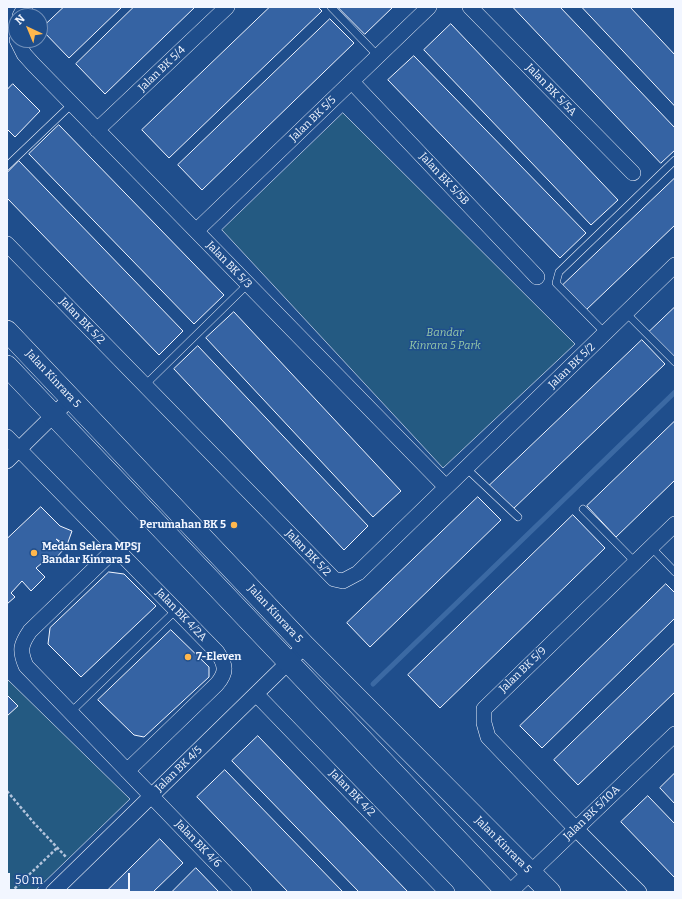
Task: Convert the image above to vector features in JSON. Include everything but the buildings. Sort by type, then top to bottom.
[{"type":"main road","name":"Jalan Kinrara 5","points":[[7,331],[305,646],[550,892]]},
{"type":"main road","points":[[7,366],[288,663],[508,892]]},
{"type":"street","name":"Jalan BK 5/4","points":[[97,130],[226,7]]},
{"type":"street","name":"Jalan BK 5/5","points":[[196,232],[429,7]]},
{"type":"street","name":"Jalan BK 5/5A","points":[[470,7],[633,173]]},
{"type":"street","name":"Jalan BK 5/3","points":[[21,48],[24,54],[97,130],[446,487]]},
{"type":"street","name":"Jalan BK 5/5B","points":[[352,82],[537,277]]},
{"type":"street","name":"Jalan BK 5/2","points":[[7,244],[334,579],[343,581],[358,572],[675,266]]},
{"type":"street","points":[[7,461],[71,398]]},
{"type":"street","points":[[7,437],[19,449]]},
{"type":"street","name":"Jalan BK 4/2A","points":[[19,449],[217,652],[224,662],[225,670],[222,678],[217,684],[127,771]]},
{"type":"street","name":"Jalan BK 5/9","points":[[576,829],[488,737],[484,723],[484,708],[675,524]]},
{"type":"street","points":[[116,548],[30,631],[21,647],[22,656],[26,666],[151,796]]},
{"type":"street","name":"Jalan BK 4/5","points":[[53,892],[305,646]]},
{"type":"street","name":"Jalan BK 4/2","points":[[256,694],[447,892]]},
{"type":"street","name":"Jalan BK 5/10A","points":[[508,892],[675,734]]},
{"type":"street","name":"Jalan BK 4/6","points":[[151,796],[244,892]]},
{"type":"street","points":[[576,829],[639,892]]},
{"type":"lane","points":[[331,7],[378,56]]},
{"type":"lane","points":[[7,166],[72,104]]},
{"type":"lane","points":[[605,333],[556,283],[559,272],[675,160]]},
{"type":"lane","points":[[145,385],[248,284]]},
{"type":"lane","points":[[626,313],[675,362]]},
{"type":"lane","points":[[466,468],[518,517]]},
{"type":"lane","points":[[583,509],[635,562]]},
{"type":"lane","points":[[651,547],[675,572]]},
{"type":"lane","points":[[71,712],[176,610]]},
{"type":"path","points":[[7,791],[34,823],[68,859]]},
{"type":"path","points":[[11,892],[58,848]]},
{"type":"green space","name":"Bandar Kinrara 5 Park","points":[[343,113],[575,344],[443,468],[222,230]]},
{"type":"green space","points":[[7,679],[130,799],[34,892],[7,892]]},
{"type":"waterway","points":[[373,684],[675,392]]},
{"type":"place","name":"Perumahan BK 5","points":[[234,525]]},
{"type":"place","name":"Medan Selera MPSJ Bandar Kinrara 5","points":[[34,553]]},
{"type":"place","name":"7-Eleven","points":[[188,657]]}]
